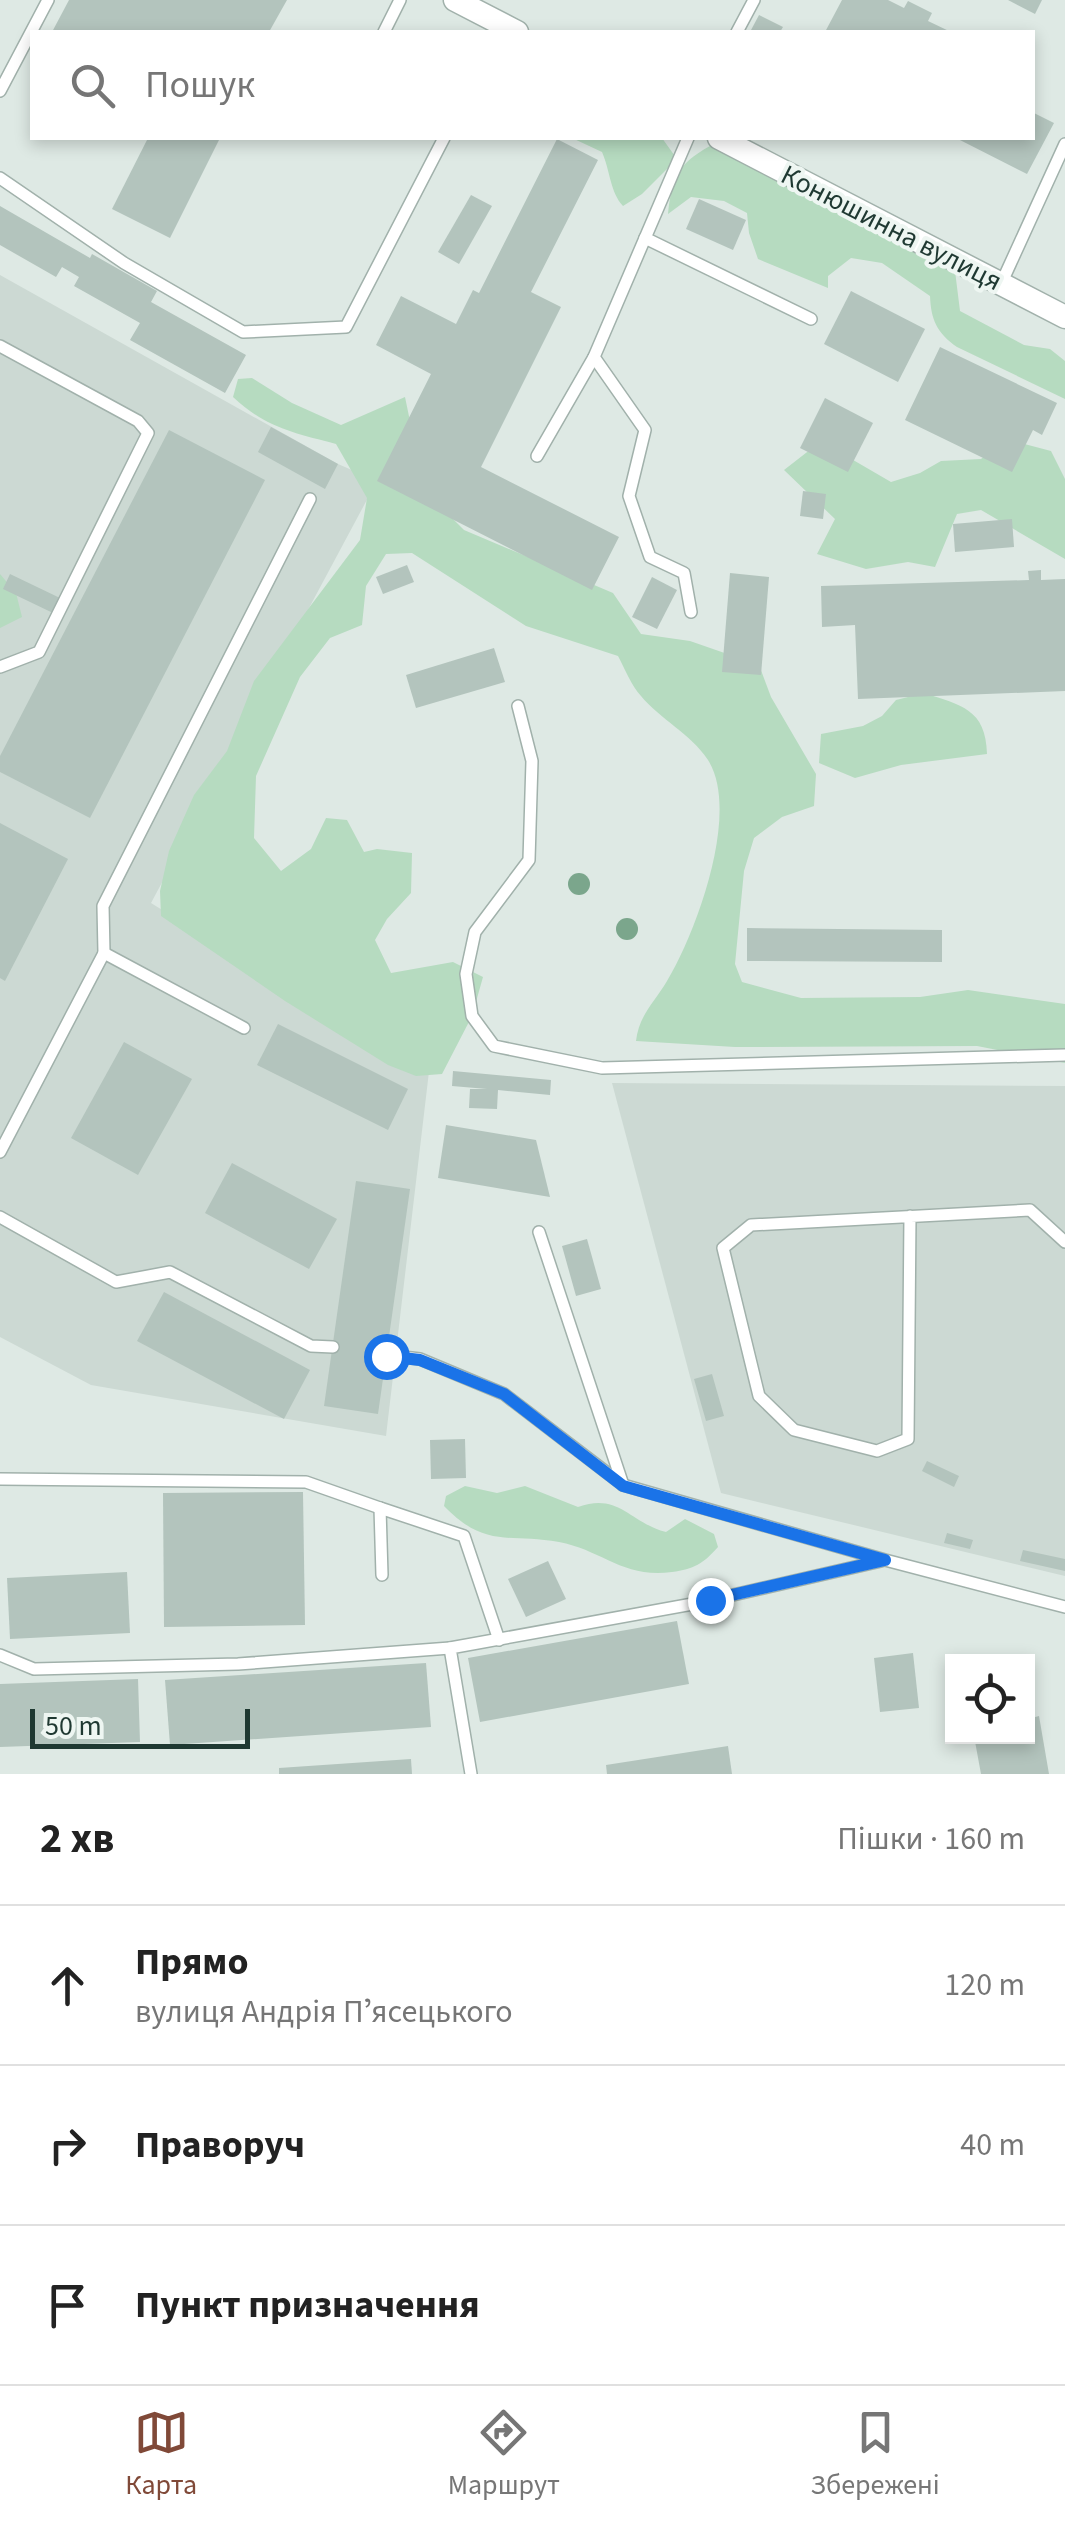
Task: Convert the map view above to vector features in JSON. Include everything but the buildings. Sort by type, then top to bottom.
[{"type":"street","points":[[454,0],[508,30]]},
{"type":"street","name":"Конюшинна вулиця","points":[[724,140],[1065,317]]},
{"type":"lane","points":[[32,30],[48,0]]},
{"type":"lane","points":[[385,30],[400,0]]},
{"type":"lane","points":[[738,30],[754,0]]},
{"type":"lane","points":[[0,91],[30,34]]},
{"type":"lane","points":[[0,178],[124,263],[243,332],[346,327],[443,140]]},
{"type":"lane","points":[[537,456],[594,356],[687,140]]},
{"type":"lane","points":[[1001,284],[1065,144]]},
{"type":"lane","points":[[645,238],[811,319]]},
{"type":"lane","points":[[0,346],[138,421],[148,433],[39,652],[0,667]]},
{"type":"lane","points":[[594,356],[645,430],[629,496],[650,557],[684,573],[692,612]]},
{"type":"lane","points":[[0,1152],[104,954],[103,906],[310,500]]},
{"type":"lane","points":[[518,706],[532,760],[529,860],[475,932],[466,974],[472,1016],[494,1046],[602,1068],[1065,1055]]},
{"type":"lane","points":[[104,954],[244,1028]]},
{"type":"lane","points":[[910,1216],[908,1439],[877,1451],[794,1430],[759,1396],[723,1248],[751,1224],[910,1216],[1030,1210],[1065,1242]]},
{"type":"lane","points":[[0,1217],[116,1282],[170,1272],[311,1346],[333,1347]]},
{"type":"lane","points":[[540,1232],[623,1486]]},
{"type":"lane","points":[[386,1356],[420,1360],[504,1394],[623,1486],[1065,1607]]},
{"type":"lane","points":[[0,1479],[306,1482],[464,1536],[499,1640]]},
{"type":"lane","points":[[380,1508],[382,1575]]},
{"type":"lane","points":[[0,1655],[34,1670],[238,1664],[450,1648],[698,1604],[885,1560]]},
{"type":"lane","points":[[450,1648],[471,1774]]},
{"type":"shaded area","points":[[0,275],[338,464],[377,481],[151,903],[347,1025],[430,1063],[386,1436],[91,1385],[0,1337]]},
{"type":"shaded area","points":[[612,1083],[1065,1086],[1065,1576],[721,1493]]},
{"type":"green space","points":[[576,140],[663,140],[677,159],[642,194],[623,206],[602,152]]},
{"type":"green space","points":[[716,143],[840,208],[860,226],[899,238],[955,271],[960,311],[1024,345],[1050,349],[1065,361],[1065,399],[957,347],[936,325],[930,296],[882,263],[851,258],[828,276],[828,288],[758,259],[747,213],[724,201],[691,197],[668,214],[680,171],[694,156]]},
{"type":"green space","points":[[252,378],[292,403],[341,425],[405,397],[437,503],[464,530],[613,593],[641,634],[690,641],[759,665],[771,697],[816,774],[814,806],[782,817],[754,838],[744,871],[735,964],[742,982],[801,998],[920,997],[968,990],[1065,1004],[1065,1063],[977,1046],[735,1047],[636,1041],[644,1016],[690,934],[711,872],[720,810],[717,782],[708,760],[641,696],[618,656],[526,626],[412,553],[386,554],[366,586],[362,625],[330,638],[300,677],[256,776],[254,838],[281,871],[311,849],[326,818],[347,820],[364,852],[377,849],[412,853],[411,893],[387,919],[375,940],[391,973],[453,962],[483,977],[472,1016],[442,1074],[416,1076],[388,1065],[285,1001],[161,916],[160,891],[169,851],[194,795],[227,751],[254,681],[360,540],[367,498],[336,444],[281,428],[245,407],[233,397],[238,379]]},
{"type":"green space","points":[[1006,439],[1051,451],[1065,479],[1065,559],[981,510],[957,514],[935,567],[908,562],[866,569],[817,554],[835,519],[784,470],[811,449],[848,457],[891,482],[941,461],[981,459]]},
{"type":"green space","points":[[0,574],[16,593],[22,617],[0,628]]},
{"type":"green space","points":[[924,693],[969,711],[982,727],[987,754],[901,765],[855,778],[819,763],[821,734],[863,726],[882,716],[896,700]]},
{"type":"green space","points":[[465,1486],[497,1493],[525,1486],[578,1507],[604,1503],[666,1532],[685,1519],[714,1534],[718,1547],[703,1562],[686,1569],[655,1573],[626,1568],[559,1542],[498,1537],[472,1529],[444,1506],[446,1496]]},
{"type":"route","points":[[386,1356],[420,1360],[504,1394],[623,1486],[885,1560],[710,1600]]}]
